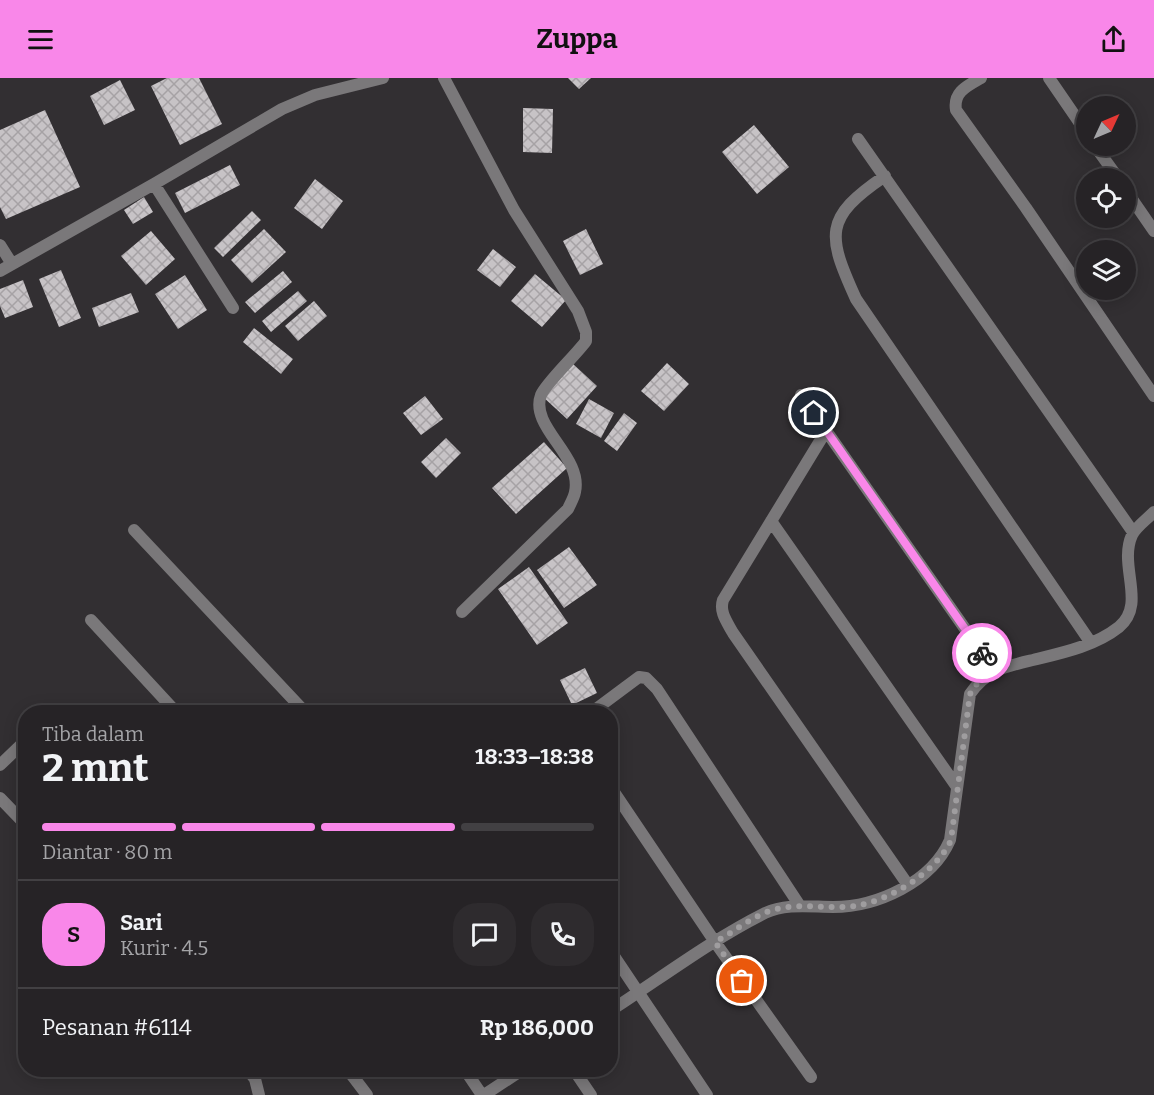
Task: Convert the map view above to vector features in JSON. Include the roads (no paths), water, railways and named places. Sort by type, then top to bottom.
[{"type":"street","points":[[0,271],[282,109],[315,95],[383,78]]},
{"type":"street","points":[[444,78],[514,210],[578,311],[586,332],[586,341],[542,392],[538,404],[543,421],[566,454],[575,475],[575,492],[568,509],[462,612]]},
{"type":"street","points":[[981,78],[958,93],[954,101],[956,110],[1154,396]]},
{"type":"street","points":[[1049,78],[1076,117]]},
{"type":"street","points":[[858,139],[1133,532]]},
{"type":"street","points":[[885,176],[860,193],[848,206],[835,228],[834,240],[841,266],[856,299],[1091,642]]},
{"type":"street","points":[[154,184],[233,308]]},
{"type":"street","points":[[1136,205],[1154,231]]},
{"type":"street","points":[[0,245],[12,264]]},
{"type":"street","points":[[801,395],[994,670]]},
{"type":"street","points":[[826,431],[723,600],[721,607],[723,615],[908,885]]},
{"type":"street","points":[[618,1006],[715,942],[768,912],[800,906],[856,906],[876,900],[915,882],[938,861],[946,852],[951,840],[970,694],[976,685],[994,670],[1101,639],[1120,626],[1130,614],[1132,605],[1126,560],[1133,532],[1154,512]]},
{"type":"street","points":[[771,521],[957,787]]},
{"type":"street","points":[[134,530],[298,705]]},
{"type":"street","points":[[91,620],[170,705]]},
{"type":"street","points":[[601,705],[639,677],[646,678],[657,689],[800,906]]},
{"type":"street","points":[[0,765],[18,748]]},
{"type":"street","points":[[0,798],[18,817]]},
{"type":"street","points":[[618,798],[715,942],[811,1077]]},
{"type":"street","points":[[618,962],[707,1095]]},
{"type":"street","points":[[253,1077],[259,1095]]},
{"type":"street","points":[[353,1077],[367,1095]]},
{"type":"street","points":[[470,1077],[483,1095],[511,1077]]},
{"type":"street","points":[[579,1077],[591,1095]]}]
